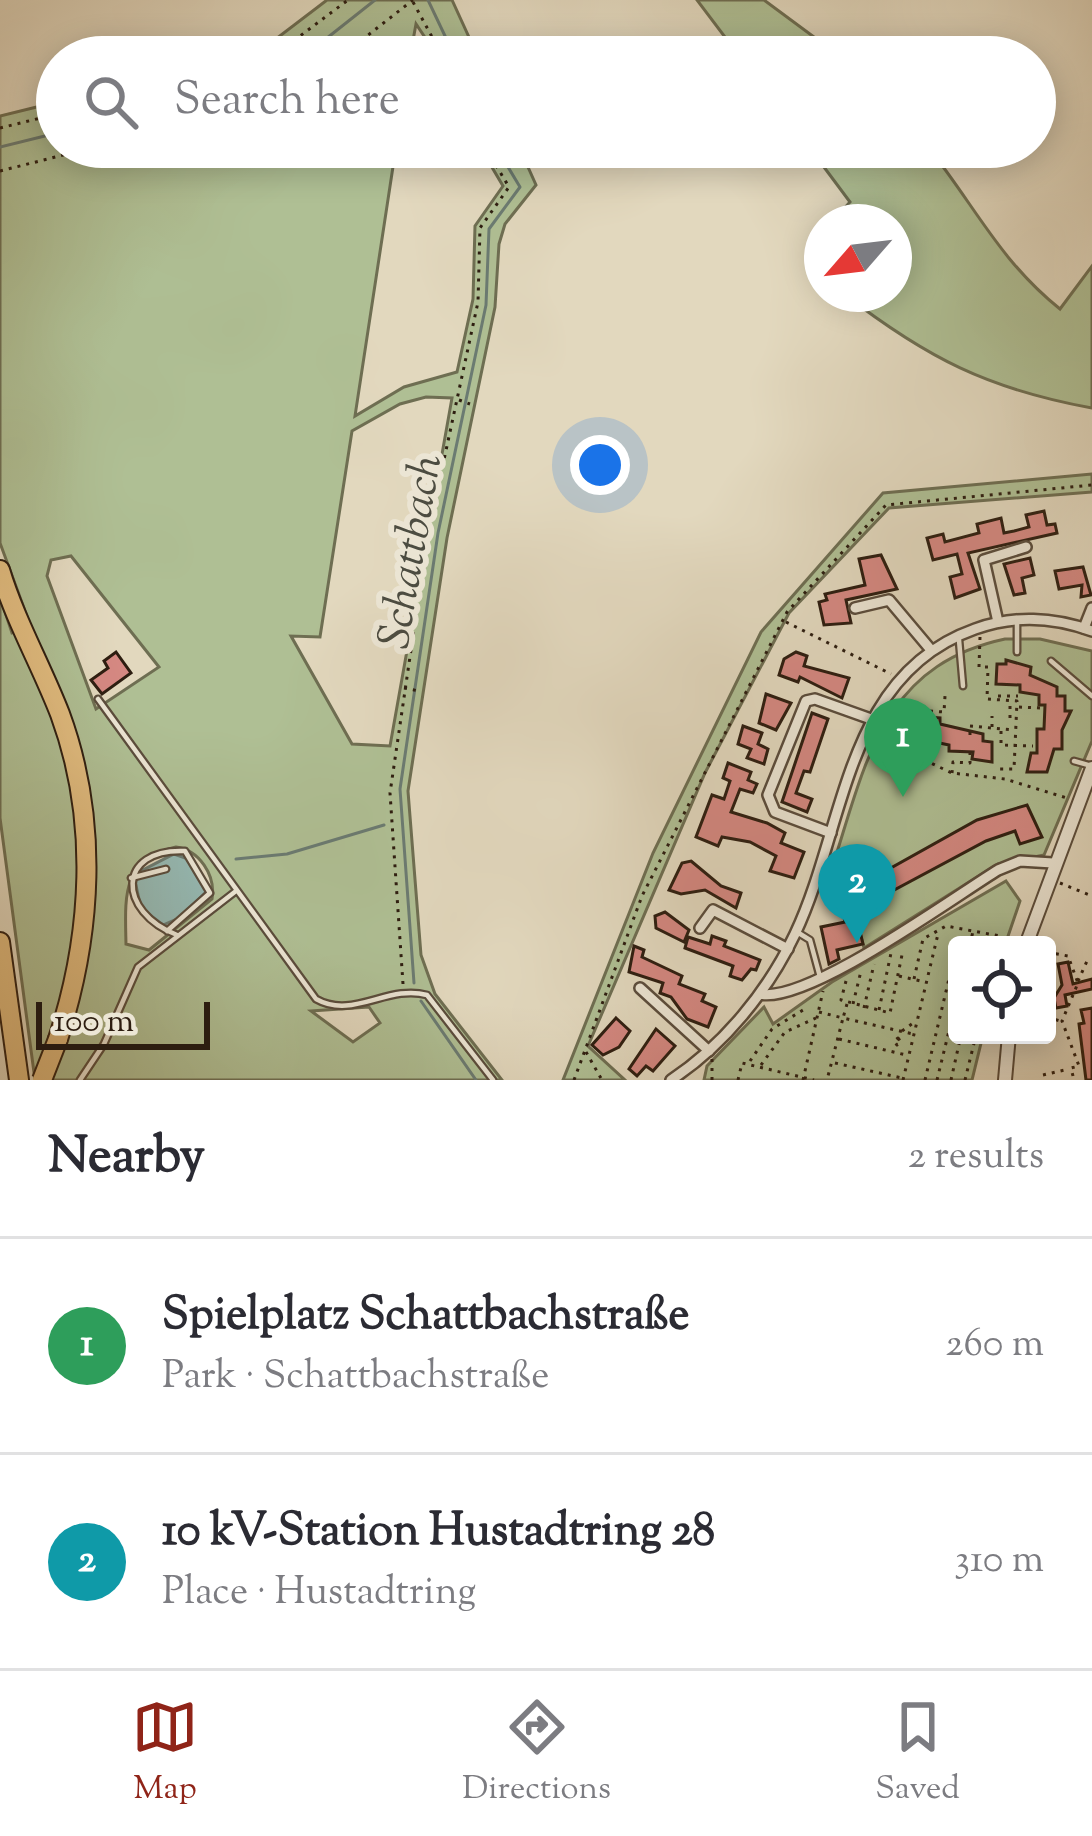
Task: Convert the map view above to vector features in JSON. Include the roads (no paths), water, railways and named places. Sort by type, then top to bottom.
[{"type":"highway","points":[[0,570],[61,718],[82,808],[87,902],[82,949],[42,1080]]},
{"type":"highway","points":[[0,942],[19,1080]]},
{"type":"street","points":[[998,622],[984,560],[1026,547]]},
{"type":"street","points":[[855,608],[889,600],[931,650]]},
{"type":"street","points":[[671,1080],[709,1051],[760,994],[788,949],[865,733],[899,679],[931,650],[958,634],[1017,619],[1088,629],[1092,608]]},
{"type":"street","points":[[831,833],[775,812],[768,795],[806,701],[815,699],[871,719]]},
{"type":"street","points":[[1029,936],[1092,767]]},
{"type":"street","points":[[760,994],[783,996],[820,978],[998,870],[1020,861],[1051,870]]},
{"type":"street","points":[[700,928],[713,910],[788,949]]},
{"type":"street","points":[[640,988],[709,1051]]},
{"type":"street","points":[[1005,1080],[1008,1044]]},
{"type":"lane","points":[[1016,652],[1017,619]]},
{"type":"lane","points":[[958,634],[962,686]]},
{"type":"lane","points":[[1051,661],[1092,696]]},
{"type":"lane","points":[[98,699],[316,999],[343,1008],[403,991],[417,992],[435,1002],[493,1080]]},
{"type":"lane","points":[[1074,761],[1092,767]]},
{"type":"lane","points":[[167,931],[210,893],[196,862],[185,851],[174,850],[131,878],[129,888],[141,912],[167,931],[177,935]]},
{"type":"lane","points":[[131,878],[166,869]]},
{"type":"lane","points":[[80,1080],[104,1044],[138,968],[236,891]]},
{"type":"lane","points":[[796,932],[810,940],[820,978]]},
{"type":"water","points":[[174,854],[191,860],[207,891],[179,918],[163,925],[141,908],[135,881],[141,871]]},
{"type":"waterway","points":[[330,36],[375,0]]},
{"type":"waterway","name":"Schattbach","points":[[428,0],[445,36]]},
{"type":"waterway","points":[[0,147],[36,138]]},
{"type":"waterway","name":"Schattbach","points":[[414,983],[400,789],[438,533],[486,305],[489,229],[520,187],[509,168]]},
{"type":"waterway","points":[[236,859],[287,854],[384,825]]},
{"type":"waterway","name":"Schattbach","points":[[421,1001],[476,1080]]},
{"type":"place","name":"Spielplatz Schattbachstraße","points":[[903,797]]},
{"type":"place","name":"10 kV-Station Hustadtring 28","points":[[857,943]]}]
